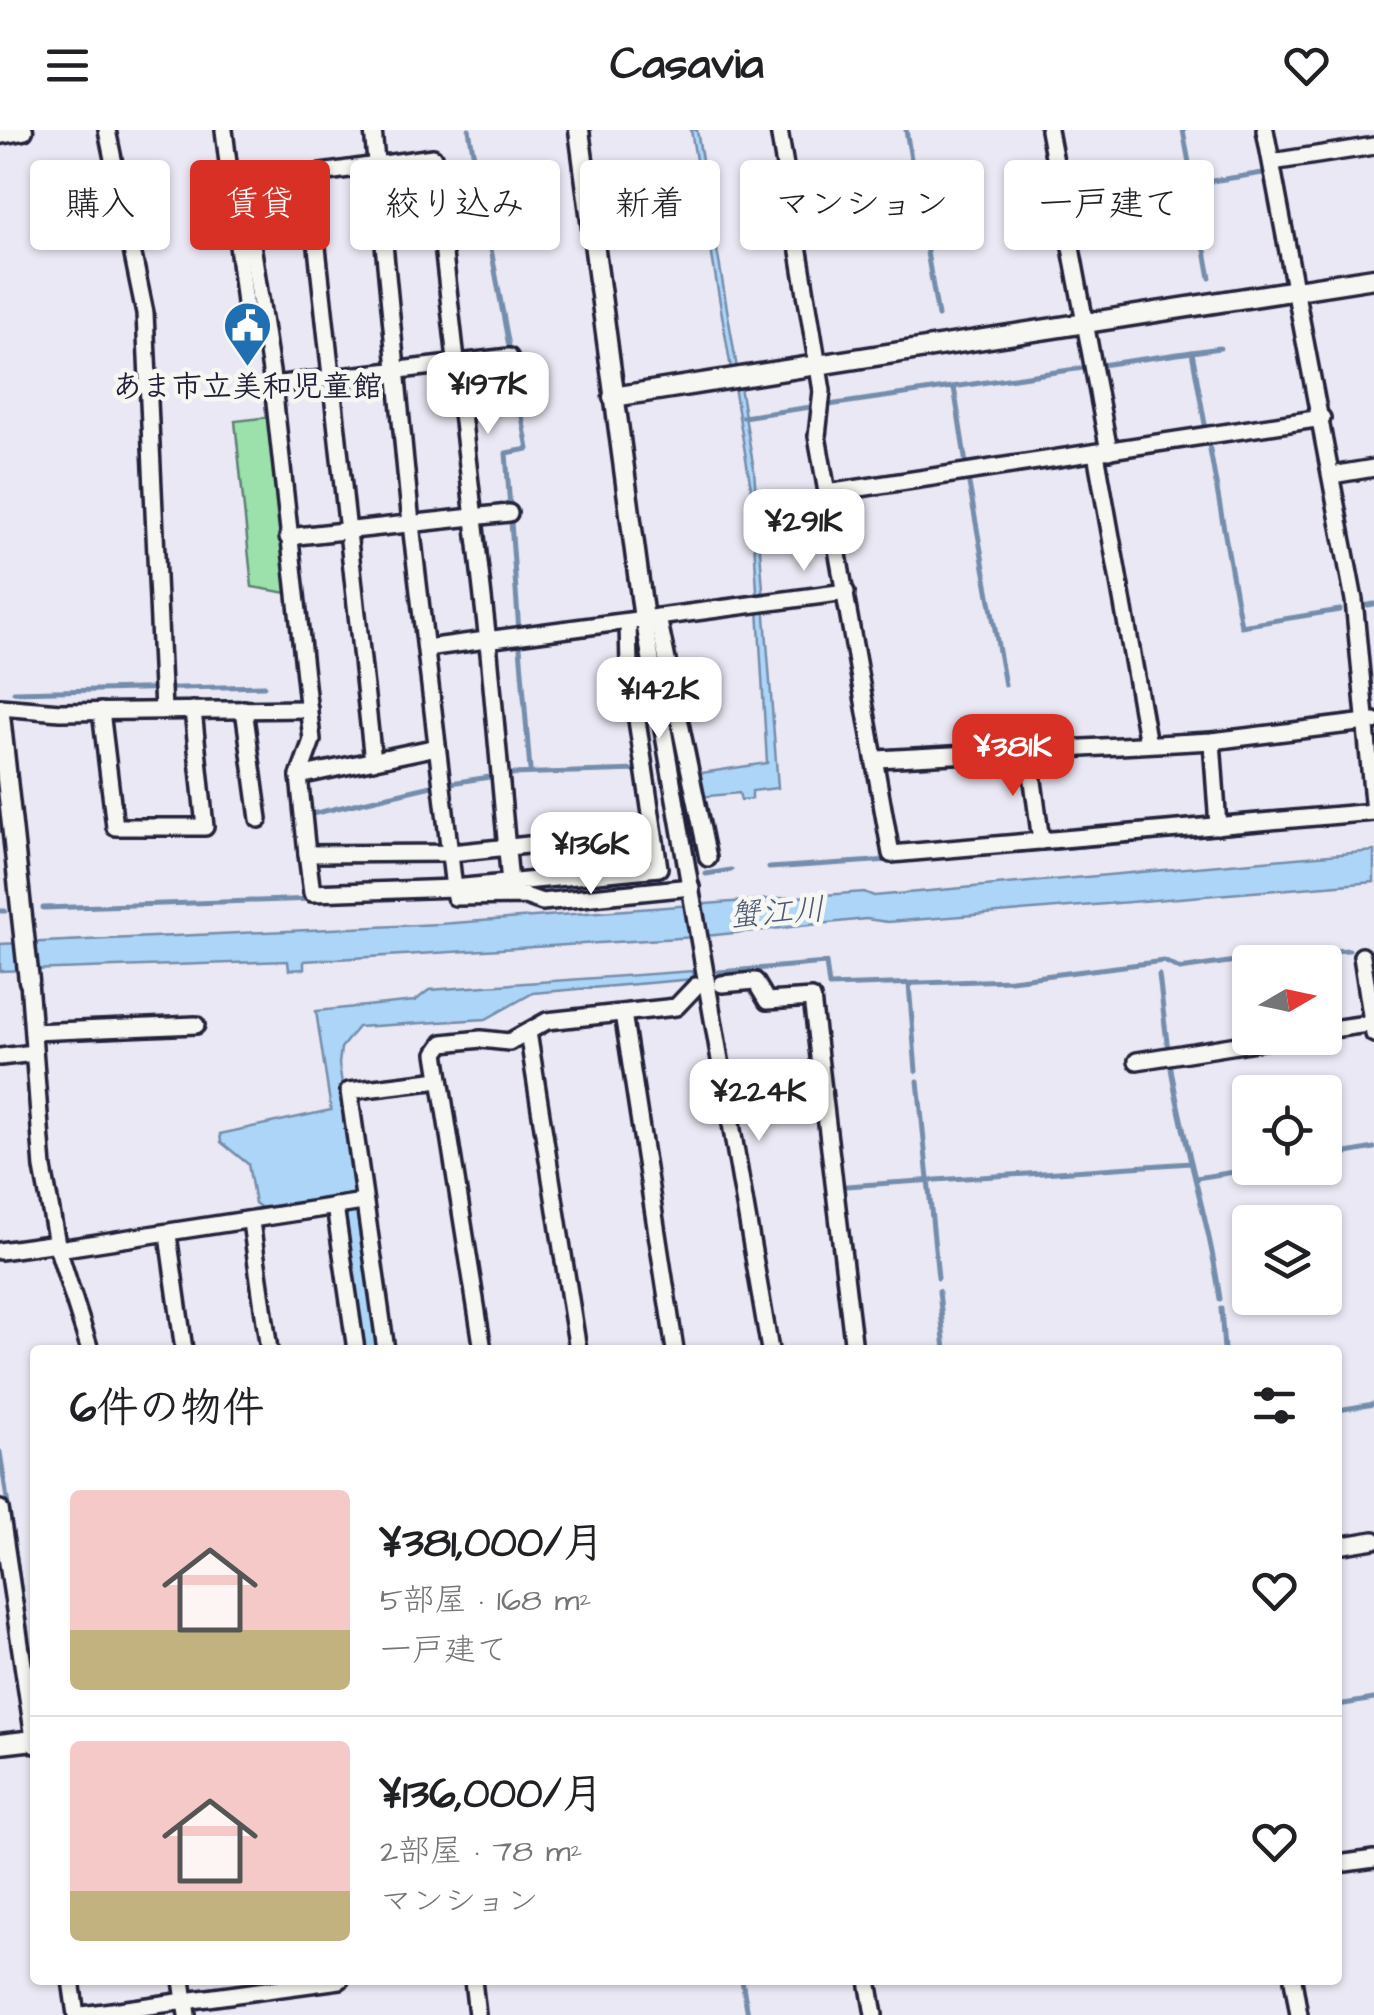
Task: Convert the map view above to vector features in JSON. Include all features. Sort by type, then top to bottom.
[{"type":"street","points":[[0,134],[23,130]]},
{"type":"street","points":[[107,130],[146,313],[163,697]]},
{"type":"street","points":[[224,130],[246,311]]},
{"type":"street","points":[[373,130],[374,160]]},
{"type":"street","points":[[579,130],[643,619],[769,1345]]},
{"type":"street","points":[[779,130],[822,391],[816,436],[878,759],[892,854],[1374,812],[1370,722],[1354,600],[1265,130]]},
{"type":"street","points":[[1049,130],[1085,324],[1148,744]]},
{"type":"street","points":[[1272,162],[1374,146]]},
{"type":"street","points":[[404,160],[434,160]]},
{"type":"street","points":[[253,250],[273,385],[312,740],[299,776],[312,894],[454,888],[658,868],[628,666],[643,619]]},
{"type":"street","points":[[317,250],[373,760]]},
{"type":"street","points":[[383,250],[455,897],[525,896],[542,902],[692,890]]},
{"type":"street","points":[[445,250],[510,883]]},
{"type":"street","points":[[613,398],[1374,278]]},
{"type":"street","points":[[273,385],[509,356]]},
{"type":"street","points":[[827,493],[1322,418]]},
{"type":"street","points":[[1332,475],[1374,468]]},
{"type":"street","points":[[288,537],[509,513]]},
{"type":"street","points":[[426,648],[846,592]]},
{"type":"street","points":[[643,619],[708,858]]},
{"type":"street","points":[[0,706],[102,711],[163,697],[194,710],[308,708]]},
{"type":"street","points":[[244,709],[259,820]]},
{"type":"street","points":[[102,711],[115,827],[205,828],[194,710]]},
{"type":"street","points":[[0,715],[24,927],[43,1168],[57,1246],[88,1345]]},
{"type":"street","points":[[878,759],[1212,741],[1370,722]]},
{"type":"street","points":[[1212,741],[1218,826]]},
{"type":"street","points":[[299,776],[437,747]]},
{"type":"street","points":[[1029,751],[1041,841]]},
{"type":"street","points":[[307,854],[451,853],[654,837]]},
{"type":"street","points":[[1342,1029],[1373,1026],[1362,956]]},
{"type":"street","points":[[722,984],[754,982],[767,1000],[812,998],[853,1345]]},
{"type":"street","points":[[482,1345],[436,1053],[443,1043],[481,1039],[509,1042],[547,1021],[676,1007],[696,986]]},
{"type":"street","points":[[623,1013],[674,1345]]},
{"type":"street","points":[[33,1032],[196,1026]]},
{"type":"street","points":[[528,1032],[577,1345]]},
{"type":"street","points":[[1137,1060],[1232,1045]]},
{"type":"street","points":[[0,1057],[34,1053]]},
{"type":"street","points":[[385,1345],[361,1203],[349,1091],[440,1080]]},
{"type":"street","points":[[0,1252],[168,1235],[361,1203]]},
{"type":"street","points":[[337,1206],[355,1345]]},
{"type":"street","points":[[250,1222],[268,1345]]},
{"type":"street","points":[[168,1235],[183,1345]]},
{"type":"street","points":[[0,1509],[30,1675]]},
{"type":"street","points":[[1342,1545],[1374,1540]]},
{"type":"street","points":[[0,1744],[30,1742]]},
{"type":"street","points":[[1342,1863],[1374,1858]]},
{"type":"street","points":[[72,1985],[79,2015],[186,2009],[274,1985]]},
{"type":"street","points":[[474,1985],[477,2015]]},
{"type":"street","points":[[869,1985],[874,2015]]},
{"type":"street","points":[[1294,1985],[1299,2015]]},
{"type":"green space","points":[[271,417],[293,594],[252,587],[235,421]]},
{"type":"water","points":[[691,130],[697,130],[702,160],[696,160]]},
{"type":"water","points":[[711,250],[717,250],[754,470],[778,788],[752,791],[752,799],[741,800],[739,793],[699,797],[695,774],[767,763],[751,488]]},
{"type":"water","name":"蟹江川","points":[[1374,851],[1374,882],[888,922],[866,919],[696,937],[304,961],[304,969],[289,970],[288,961],[0,971],[0,944],[440,924],[864,892],[874,896]]},
{"type":"water","points":[[693,971],[694,979],[533,993],[486,1019],[358,1027],[341,1048],[339,1064],[380,1345],[362,1345],[341,1200],[268,1213],[255,1203],[248,1164],[221,1142],[220,1134],[331,1110],[316,1011],[415,1001],[429,990]]},
{"type":"waterway","points":[[469,130],[528,449],[506,453],[519,632]]},
{"type":"waterway","points":[[906,130],[938,316]]},
{"type":"waterway","points":[[1183,130],[1210,278]]},
{"type":"waterway","points":[[1214,181],[1263,173]]},
{"type":"waterway","points":[[1101,365],[1220,348]]},
{"type":"waterway","points":[[1192,352],[1206,430]]},
{"type":"waterway","points":[[829,405],[1083,368]]},
{"type":"waterway","points":[[954,387],[966,464]]},
{"type":"waterway","points":[[743,417],[811,407]]},
{"type":"waterway","points":[[1209,444],[1241,626],[1340,610]]},
{"type":"waterway","points":[[968,478],[1005,685]]},
{"type":"waterway","points":[[1368,605],[1374,604]]},
{"type":"waterway","points":[[520,647],[530,770]]},
{"type":"waterway","points":[[14,692],[264,686]]},
{"type":"waterway","points":[[293,779],[292,769],[300,752]]},
{"type":"waterway","points":[[510,774],[639,770]]},
{"type":"waterway","points":[[451,783],[496,776]]},
{"type":"waterway","points":[[312,814],[436,785]]},
{"type":"waterway","points":[[1345,823],[1374,820]]},
{"type":"waterway","points":[[1049,849],[1240,832]]},
{"type":"waterway","points":[[975,854],[1032,850]]},
{"type":"waterway","points":[[769,868],[890,860]]},
{"type":"waterway","points":[[706,874],[731,870]]},
{"type":"waterway","points":[[555,886],[646,877]]},
{"type":"waterway","points":[[43,908],[315,899]]},
{"type":"waterway","points":[[0,911],[5,911]]},
{"type":"waterway","points":[[719,972],[826,963],[829,986],[1011,980],[1164,961],[1180,969],[1284,954],[1349,950]]},
{"type":"waterway","points":[[1159,975],[1168,1051]]},
{"type":"waterway","points":[[909,984],[916,1071]]},
{"type":"waterway","points":[[1170,1062],[1220,1299]]},
{"type":"waterway","points":[[918,1081],[938,1278]]},
{"type":"waterway","points":[[1342,1154],[1374,1148]]},
{"type":"waterway","points":[[846,1186],[1191,1163]]},
{"type":"waterway","points":[[1196,1178],[1232,1172]]},
{"type":"waterway","points":[[939,1291],[944,1345]]},
{"type":"waterway","points":[[1221,1308],[1224,1345]]},
{"type":"waterway","points":[[1342,1409],[1374,1404]]},
{"type":"waterway","points":[[0,1452],[30,1653]]},
{"type":"waterway","points":[[1342,1704],[1374,1699]]},
{"type":"waterway","points":[[80,1985],[82,2003]]},
{"type":"waterway","points":[[743,1985],[748,2015]]},
{"type":"place","name":"あま市立美和児童館","points":[[247,368]]}]
